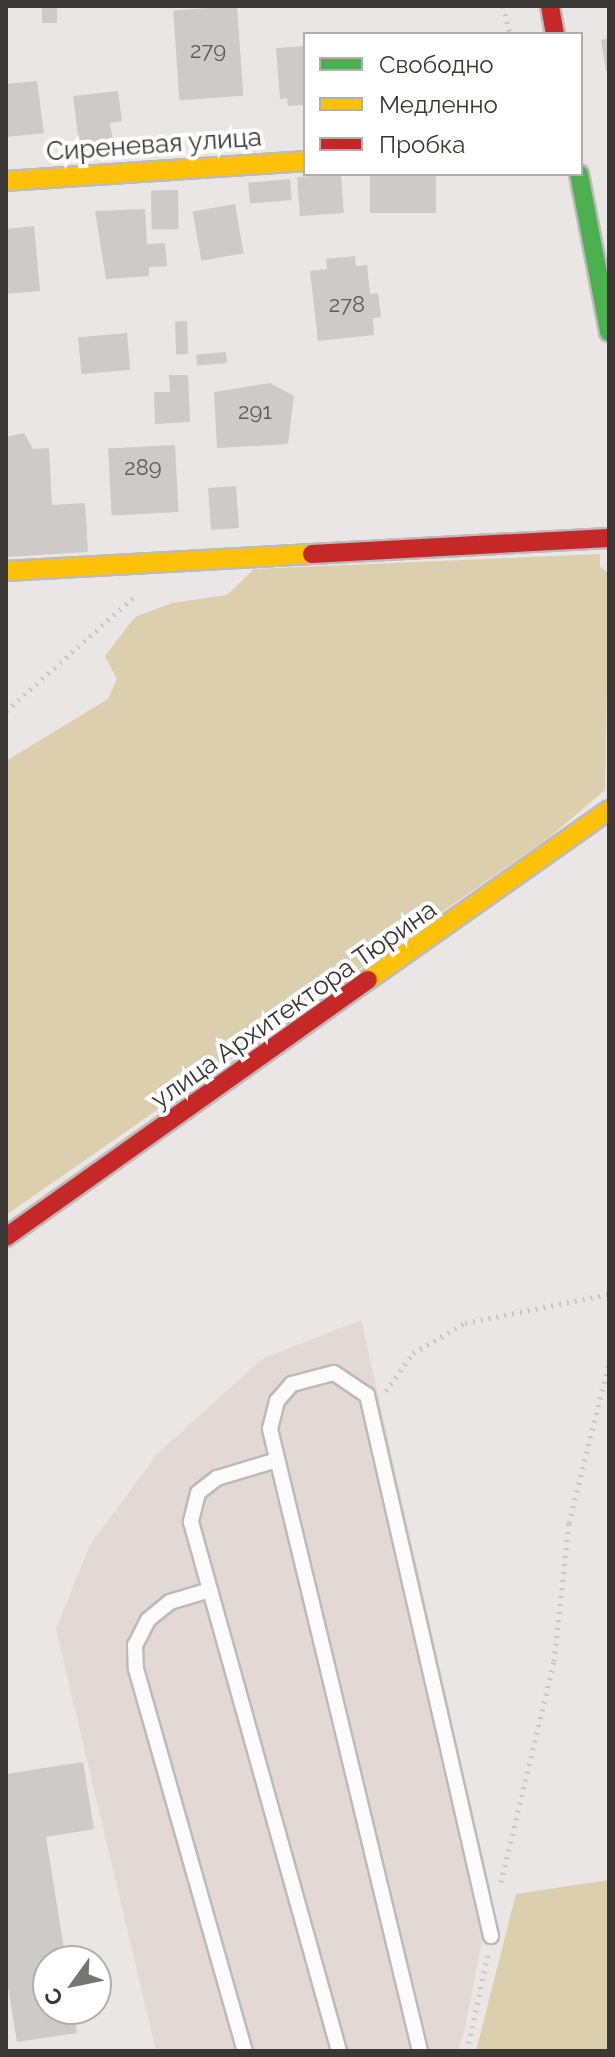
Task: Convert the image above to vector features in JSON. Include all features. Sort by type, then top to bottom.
[{"type":"street","points":[[550,6],[555,32]]},
{"type":"street","name":"Сиреневая улица","points":[[6,181],[303,161]]},
{"type":"street","points":[[579,176],[609,332]]},
{"type":"street","points":[[6,571],[609,538]]},
{"type":"street","name":"улица Архитектора Тюрина","points":[[6,1237],[609,810]]},
{"type":"lane","points":[[420,2051],[270,1429],[277,1401],[292,1384],[334,1373],[367,1395],[491,1936]]},
{"type":"lane","points":[[277,1460],[217,1478],[198,1493],[191,1522],[339,2051]]},
{"type":"lane","points":[[210,1590],[170,1602],[148,1620],[135,1645],[136,1669],[245,2051]]},
{"type":"path","points":[[503,6],[510,32]]},
{"type":"path","points":[[6,711],[138,594]]},
{"type":"path","points":[[367,1395],[390,1390],[413,1353],[465,1323],[609,1294]]},
{"type":"path","points":[[499,1895],[554,1661],[569,1523],[609,1363]]},
{"type":"path","points":[[467,2051],[491,1936]]},
{"type":"shaded area","points":[[600,554],[600,567],[609,573],[605,790],[551,836],[6,1215],[6,761],[108,699],[117,679],[105,656],[135,617],[172,603],[227,595],[254,569]]},
{"type":"shaded area","points":[[361,1320],[491,1893],[465,2028],[458,2051],[156,2051],[56,1629],[90,1545],[158,1453],[262,1359]]},
{"type":"shaded area","points":[[609,1880],[609,2051],[476,2051],[516,1894]]},
{"type":"building","points":[[42,6],[57,6],[57,23],[42,23]]},
{"type":"building","points":[[237,6],[243,96],[179,100],[173,10]]},
{"type":"building","points":[[609,38],[609,71],[606,71],[601,40]]},
{"type":"building","points":[[303,46],[303,105],[288,106],[287,98],[280,99],[276,48]]},
{"type":"building","points":[[37,81],[44,133],[6,137],[6,84]]},
{"type":"building","points":[[118,91],[122,121],[110,123],[114,147],[80,152],[73,96]]},
{"type":"building","points":[[341,176],[344,213],[300,216],[297,177]]},
{"type":"building","points":[[370,176],[436,176],[436,213],[370,213]]},
{"type":"building","points":[[290,179],[292,200],[250,204],[248,183]]},
{"type":"building","points":[[151,190],[178,190],[179,229],[152,229]]},
{"type":"building","points":[[235,204],[244,253],[201,261],[193,211]]},
{"type":"building","points":[[145,209],[147,244],[165,243],[167,266],[149,267],[149,276],[106,279],[95,211]]},
{"type":"building","points":[[34,226],[40,291],[6,294],[6,229]]},
{"type":"building","points":[[355,256],[356,266],[367,265],[370,294],[378,293],[381,317],[373,318],[374,335],[318,341],[310,271],[327,269],[326,259]]},
{"type":"building","points":[[175,321],[187,321],[188,354],[176,354]]},
{"type":"building","points":[[127,333],[130,370],[81,374],[78,337]]},
{"type":"building","points":[[226,352],[227,363],[197,366],[196,355]]},
{"type":"building","points":[[169,375],[188,375],[190,422],[155,424],[154,392],[170,392]]},
{"type":"building","points":[[270,383],[294,396],[288,444],[217,448],[214,392]]},
{"type":"building","points":[[24,433],[33,449],[49,448],[52,505],[85,503],[88,552],[6,557],[6,437]]},
{"type":"building","points":[[175,445],[179,512],[112,515],[108,449]]},
{"type":"building","points":[[236,486],[239,528],[211,530],[208,488]]},
{"type":"building","points":[[83,1762],[94,1829],[46,1837],[63,1945],[32,1945],[32,2025],[76,2025],[77,2033],[17,2042],[6,1975],[6,1774]]},
{"type":"traffic: fast","points":[[579,176],[609,332]]},
{"type":"traffic: slow","points":[[6,181],[303,161]]},
{"type":"traffic: slow","points":[[6,571],[312,554]]},
{"type":"traffic: slow","points":[[368,980],[609,810]]},
{"type":"traffic: jam","points":[[550,6],[555,32]]},
{"type":"traffic: jam","points":[[312,554],[609,538]]},
{"type":"traffic: jam","points":[[6,1237],[368,980]]}]
